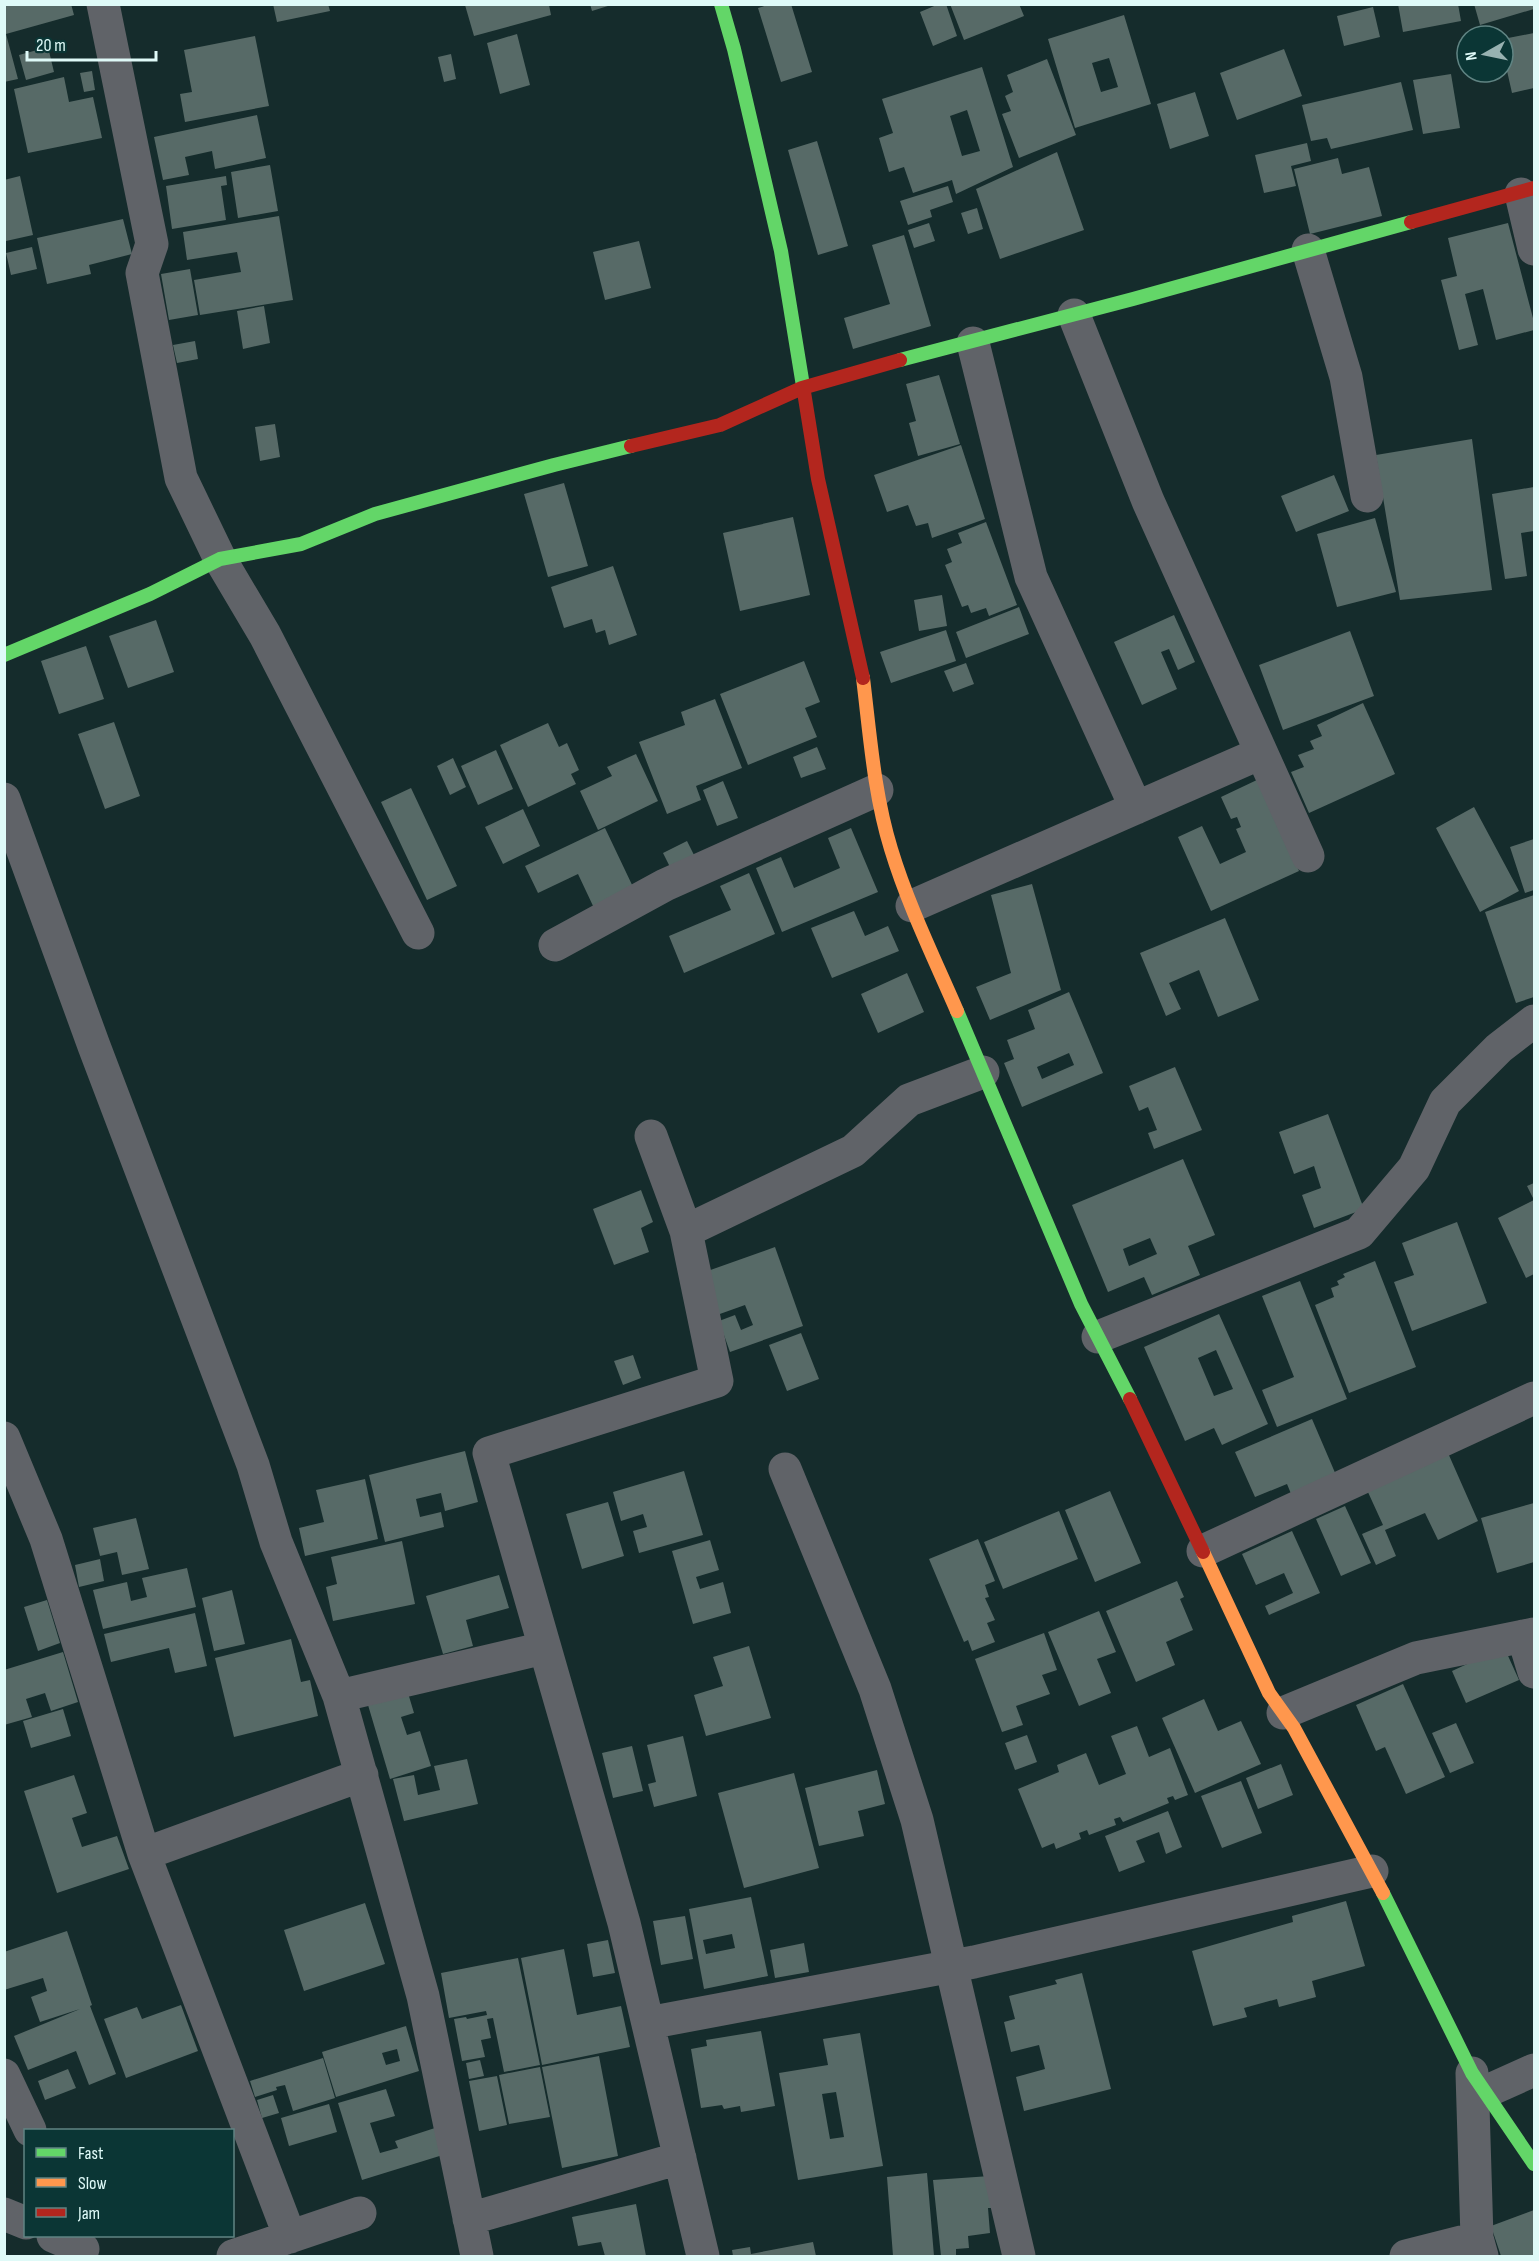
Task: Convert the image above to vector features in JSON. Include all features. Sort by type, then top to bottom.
[{"type":"street","points":[[103,4],[152,244],[142,273],[181,478],[220,559],[265,635],[418,933]]},
{"type":"street","points":[[721,4],[734,49],[781,251],[818,479],[863,677],[877,790],[891,849],[912,906],[1081,1304],[1140,1417],[1269,1693],[1283,1713],[1372,1871],[1478,2082],[1534,2164]]},
{"type":"street","points":[[4,655],[150,594],[220,559],[301,544],[375,514],[554,465],[720,425],[802,388],[848,374],[973,343],[1528,191],[1534,249]]},
{"type":"street","points":[[1308,250],[1346,377],[1367,496]]},
{"type":"street","points":[[1074,315],[1148,501],[1308,856]]},
{"type":"street","points":[[973,343],[1031,577],[1136,808]]},
{"type":"street","points":[[912,906],[1261,753]]},
{"type":"street","points":[[555,945],[665,885],[877,790]]},
{"type":"street","points":[[4,799],[94,1046],[254,1465],[276,1542],[339,1696],[423,1996],[477,2256]]},
{"type":"street","points":[[1098,1337],[1359,1233],[1414,1168],[1445,1102],[1499,1048],[1534,1021]]},
{"type":"street","points":[[686,1231],[853,1151],[909,1100],[983,1072]]},
{"type":"street","points":[[651,1136],[686,1231],[717,1381],[489,1453],[624,1923],[702,2256]]},
{"type":"street","points":[[1203,1551],[1534,1398]]},
{"type":"street","points":[[4,1438],[46,1539],[144,1854],[290,2237]]},
{"type":"street","points":[[785,1469],[875,1689],[917,1820],[1019,2256]]},
{"type":"street","points":[[1283,1713],[1416,1658],[1529,1635],[1534,1672]]},
{"type":"street","points":[[339,1696],[544,1648]]},
{"type":"street","points":[[144,1854],[362,1775]]},
{"type":"street","points":[[648,2023],[952,1966],[1372,1871]]},
{"type":"street","points":[[1478,2082],[1534,2070]]},
{"type":"street","points":[[4,2075],[30,2129]]},
{"type":"street","points":[[1406,2256],[1480,2247],[1478,2082]]},
{"type":"street","points":[[470,2219],[680,2158]]},
{"type":"street","points":[[234,2256],[360,2213]]},
{"type":"street","points":[[4,2214],[24,2222]]},
{"type":"street","points":[[58,2237],[82,2247]]},
{"type":"building","points":[[4,4],[71,4],[74,15],[6,34],[18,79],[4,82]]},
{"type":"building","points":[[273,4],[328,4],[330,11],[277,22]]},
{"type":"building","points":[[590,4],[611,4],[611,5],[592,11]]},
{"type":"building","points":[[771,4],[791,4],[812,72],[781,82],[758,8]]},
{"type":"building","points":[[939,4],[946,4],[957,36],[933,46],[920,12]]},
{"type":"building","points":[[950,4],[1019,4],[1024,16],[964,40]]},
{"type":"building","points":[[1398,4],[1458,4],[1461,21],[1403,32]]},
{"type":"building","points":[[1474,4],[1534,4],[1534,9],[1480,24]]},
{"type":"building","points":[[465,5],[549,5],[551,15],[474,36]]},
{"type":"building","points":[[1373,7],[1380,37],[1344,46],[1337,16]]},
{"type":"building","points":[[1124,15],[1151,104],[1075,128],[1048,39]],"holes":[[[1109,58],[1118,87],[1101,92],[1092,63]]]},
{"type":"building","points":[[1534,33],[1534,88],[1512,93],[1510,84],[1515,84],[1515,37]]},
{"type":"building","points":[[517,34],[530,85],[500,94],[487,43]]},
{"type":"building","points":[[255,36],[269,106],[185,122],[180,94],[192,92],[184,50]]},
{"type":"building","points":[[48,47],[54,72],[26,80],[19,55]]},
{"type":"building","points":[[1284,49],[1302,96],[1237,120],[1220,73]]},
{"type":"building","points":[[451,54],[456,79],[444,82],[438,57]]},
{"type":"building","points":[[1047,59],[1076,135],[1019,158],[1002,114],[1011,111],[1005,96],[1013,92],[1007,75]]},
{"type":"building","points":[[982,67],[1013,167],[956,194],[952,180],[913,193],[904,167],[889,172],[879,138],[893,133],[882,99]],"holes":[[[967,110],[980,151],[962,156],[950,116]]]},
{"type":"building","points":[[92,71],[95,90],[84,92],[80,73]]},
{"type":"building","points":[[1451,74],[1460,128],[1423,134],[1413,80]]},
{"type":"building","points":[[64,77],[69,102],[93,97],[102,138],[28,153],[14,89]]},
{"type":"building","points":[[1401,82],[1413,130],[1331,149],[1327,138],[1311,141],[1302,105]]},
{"type":"building","points":[[1195,92],[1209,136],[1170,149],[1157,104]]},
{"type":"building","points":[[257,115],[266,158],[215,169],[212,151],[185,157],[189,175],[163,180],[154,137]]},
{"type":"building","points":[[817,141],[848,246],[818,255],[788,150]]},
{"type":"building","points":[[1307,143],[1311,161],[1291,166],[1296,186],[1264,193],[1255,155]]},
{"type":"building","points":[[1057,152],[1084,230],[1000,259],[976,189]]},
{"type":"building","points":[[1338,158],[1342,174],[1369,167],[1382,216],[1310,234],[1294,169]]},
{"type":"building","points":[[270,165],[278,211],[238,218],[231,172]]},
{"type":"building","points":[[20,176],[33,235],[6,241],[4,180]]},
{"type":"building","points":[[226,176],[227,185],[221,186],[226,220],[172,229],[166,186]]},
{"type":"building","points":[[948,186],[953,202],[930,210],[932,217],[908,225],[900,201]]},
{"type":"building","points":[[977,208],[983,229],[968,234],[961,213]]},
{"type":"building","points":[[279,216],[293,300],[200,315],[194,280],[241,272],[237,252],[187,260],[183,232]]},
{"type":"building","points":[[123,219],[132,254],[89,265],[91,274],[47,284],[37,238]]},
{"type":"building","points":[[929,223],[935,241],[914,248],[908,230]]},
{"type":"building","points":[[1508,223],[1534,322],[1534,330],[1496,340],[1483,289],[1465,294],[1478,345],[1459,350],[1441,280],[1457,276],[1448,238]]},
{"type":"building","points":[[904,235],[931,326],[853,349],[844,318],[890,304],[872,245]]},
{"type":"building","points":[[639,241],[651,288],[605,300],[593,252]]},
{"type":"building","points":[[32,247],[37,269],[11,275],[6,253]]},
{"type":"building","points":[[190,269],[198,315],[169,320],[161,274]]},
{"type":"building","points":[[264,306],[270,343],[243,349],[237,311]]},
{"type":"building","points":[[195,341],[198,359],[177,363],[173,345]]},
{"type":"building","points":[[939,375],[960,444],[918,456],[909,423],[916,421],[906,384]]},
{"type":"building","points":[[275,424],[280,457],[260,461],[255,427]]},
{"type":"building","points":[[1472,439],[1492,590],[1400,600],[1376,455]]},
{"type":"building","points":[[961,445],[985,519],[932,538],[928,523],[916,526],[908,505],[887,512],[874,475]]},
{"type":"building","points":[[1334,475],[1349,511],[1296,532],[1281,496]]},
{"type":"building","points":[[564,483],[588,566],[548,577],[524,494]]},
{"type":"building","points":[[1534,487],[1534,531],[1521,533],[1527,576],[1505,579],[1492,494]]},
{"type":"building","points":[[793,517],[810,595],[740,611],[723,533]]},
{"type":"building","points":[[1375,518],[1396,592],[1337,607],[1317,534]]},
{"type":"building","points":[[986,522],[1017,605],[989,616],[986,608],[971,613],[968,605],[962,607],[945,565],[952,562],[947,549],[962,543],[958,533]]},
{"type":"building","points":[[613,566],[637,635],[609,645],[605,630],[596,633],[592,619],[564,628],[551,587]]},
{"type":"building","points":[[942,595],[947,626],[919,631],[914,600]]},
{"type":"building","points":[[1019,607],[1029,634],[966,658],[956,632]]},
{"type":"building","points":[[1174,615],[1195,662],[1178,670],[1169,649],[1161,652],[1177,689],[1142,705],[1114,642]]},
{"type":"building","points":[[156,620],[174,672],[128,688],[109,636]]},
{"type":"building","points":[[946,630],[956,661],[891,683],[880,652]]},
{"type":"building","points":[[1350,631],[1374,696],[1283,730],[1259,665]]},
{"type":"building","points":[[86,646],[104,699],[59,714],[41,661]]},
{"type":"building","points":[[804,661],[820,702],[805,708],[817,737],[748,765],[720,694]]},
{"type":"building","points":[[966,663],[974,684],[953,692],[944,671]]},
{"type":"building","points":[[715,699],[742,768],[696,786],[701,800],[667,814],[639,742],[685,725],[681,712]]},
{"type":"building","points":[[1363,703],[1395,774],[1309,813],[1291,772],[1304,767],[1298,755],[1314,749],[1310,741],[1322,736],[1317,725]]},
{"type":"building","points":[[114,722],[140,796],[105,809],[78,734]]},
{"type":"building","points":[[548,723],[559,747],[567,743],[579,770],[571,774],[576,784],[528,807],[500,745]]},
{"type":"building","points":[[817,747],[826,769],[801,778],[793,757]]},
{"type":"building","points":[[496,750],[513,789],[478,805],[461,766]]},
{"type":"building","points":[[636,754],[658,801],[598,830],[580,791],[612,776],[607,767]]},
{"type":"building","points":[[453,758],[466,787],[450,795],[437,766]]},
{"type":"building","points":[[1259,779],[1299,871],[1211,911],[1178,837],[1202,826],[1220,864],[1246,852],[1236,829],[1241,827],[1237,817],[1231,819],[1221,797]]},
{"type":"building","points":[[723,781],[738,818],[717,826],[703,790]]},
{"type":"building","points":[[411,788],[457,886],[427,900],[381,802]]},
{"type":"building","points":[[1474,807],[1519,891],[1480,912],[1436,828]]},
{"type":"building","points":[[523,809],[540,846],[503,864],[485,827]]},
{"type":"building","points":[[605,828],[634,889],[594,908],[578,874],[538,893],[525,866]]},
{"type":"building","points":[[851,828],[878,892],[782,932],[756,868],[781,857],[794,888],[840,868],[828,838]]},
{"type":"building","points":[[1534,839],[1534,890],[1525,893],[1510,847]]},
{"type":"building","points":[[687,841],[695,857],[671,869],[663,853]]},
{"type":"building","points":[[749,873],[775,934],[684,973],[669,936],[731,910],[720,886]]},
{"type":"building","points":[[1032,884],[1061,990],[990,1020],[976,987],[1011,973],[991,895]]},
{"type":"building","points":[[1534,895],[1534,997],[1516,1003],[1485,912]]},
{"type":"building","points":[[854,911],[865,936],[888,926],[899,951],[832,978],[811,928]]},
{"type":"building","points":[[1225,918],[1259,1000],[1218,1017],[1199,970],[1169,983],[1181,1009],[1166,1016],[1140,953]]},
{"type":"building","points":[[907,973],[924,1012],[878,1033],[861,994]]},
{"type":"building","points":[[1069,992],[1103,1073],[1022,1107],[1004,1063],[1014,1059],[1007,1040],[1035,1029],[1028,1010]],"holes":[[[1069,1053],[1074,1065],[1042,1079],[1037,1067]]]},
{"type":"building","points":[[1175,1067],[1202,1130],[1154,1149],[1148,1133],[1157,1130],[1148,1107],[1139,1111],[1129,1086]]},
{"type":"building","points":[[1328,1114],[1364,1209],[1314,1228],[1302,1195],[1321,1188],[1314,1166],[1294,1174],[1279,1132]]},
{"type":"building","points":[[1183,1159],[1215,1235],[1188,1246],[1200,1275],[1152,1295],[1144,1277],[1108,1292],[1072,1205]],"holes":[[[1150,1238],[1157,1254],[1129,1266],[1123,1249]]]},
{"type":"building","points":[[1534,1183],[1534,1200],[1527,1186]]},
{"type":"building","points":[[641,1190],[653,1222],[641,1228],[649,1252],[614,1265],[593,1209]]},
{"type":"building","points":[[1534,1200],[1534,1274],[1526,1278],[1498,1218]]},
{"type":"building","points":[[1457,1222],[1487,1303],[1412,1331],[1394,1282],[1414,1275],[1402,1243]]},
{"type":"building","points":[[775,1247],[803,1326],[730,1352],[719,1321],[735,1315],[741,1330],[753,1325],[745,1305],[717,1315],[702,1273]]},
{"type":"building","points":[[1375,1261],[1416,1367],[1349,1393],[1315,1305],[1334,1297],[1331,1288],[1339,1285],[1337,1281],[1345,1277],[1343,1274]]},
{"type":"building","points":[[1300,1281],[1347,1399],[1277,1427],[1262,1390],[1294,1377],[1262,1296]]},
{"type":"building","points":[[1219,1314],[1268,1424],[1222,1445],[1214,1428],[1185,1441],[1144,1347]],"holes":[[[1216,1350],[1233,1389],[1214,1396],[1198,1358]]]},
{"type":"building","points":[[801,1333],[819,1379],[787,1391],[769,1345]]},
{"type":"building","points":[[633,1355],[641,1378],[623,1385],[614,1361]]},
{"type":"building","points":[[1312,1419],[1339,1482],[1294,1501],[1287,1484],[1255,1497],[1235,1452]]},
{"type":"building","points":[[465,1451],[478,1502],[445,1511],[441,1493],[416,1499],[420,1517],[441,1512],[444,1527],[385,1542],[369,1475]]},
{"type":"building","points":[[1448,1453],[1478,1521],[1438,1540],[1425,1513],[1385,1530],[1396,1556],[1376,1565],[1362,1534],[1383,1525],[1367,1490]]},
{"type":"building","points":[[684,1471],[703,1535],[639,1553],[633,1531],[647,1527],[643,1514],[621,1521],[613,1492]]},
{"type":"building","points":[[365,1479],[378,1539],[305,1556],[299,1528],[324,1522],[316,1490]]},
{"type":"building","points":[[1110,1491],[1141,1563],[1095,1582],[1065,1510]]},
{"type":"building","points":[[608,1502],[624,1556],[582,1569],[566,1514]]},
{"type":"building","points":[[1534,1503],[1534,1562],[1497,1573],[1481,1518]]},
{"type":"building","points":[[1345,1506],[1371,1563],[1341,1576],[1316,1519]]},
{"type":"building","points":[[1059,1511],[1078,1559],[1003,1589],[984,1542]]},
{"type":"building","points":[[136,1518],[149,1569],[122,1575],[117,1552],[100,1556],[93,1528]]},
{"type":"building","points":[[1292,1531],[1320,1593],[1269,1615],[1265,1606],[1293,1593],[1284,1573],[1256,1585],[1242,1554]]},
{"type":"building","points":[[978,1539],[995,1581],[985,1585],[989,1597],[985,1598],[995,1620],[987,1623],[995,1642],[972,1651],[968,1640],[964,1642],[929,1559]]},
{"type":"building","points":[[710,1540],[719,1570],[696,1577],[700,1589],[723,1582],[731,1613],[693,1624],[672,1551]]},
{"type":"building","points":[[402,1541],[415,1604],[333,1621],[326,1587],[337,1584],[331,1557]]},
{"type":"building","points":[[100,1559],[104,1581],[79,1587],[75,1565]]},
{"type":"building","points":[[187,1568],[196,1607],[103,1629],[93,1590],[127,1582],[131,1601],[147,1597],[142,1578]]},
{"type":"building","points":[[499,1575],[509,1608],[466,1620],[473,1646],[443,1654],[426,1596]]},
{"type":"building","points":[[1177,1581],[1184,1597],[1180,1599],[1193,1630],[1166,1642],[1175,1665],[1136,1682],[1106,1611]]},
{"type":"building","points":[[232,1590],[245,1644],[214,1651],[202,1598]]},
{"type":"building","points":[[47,1600],[60,1643],[38,1651],[24,1607]]},
{"type":"building","points":[[1099,1611],[1116,1652],[1097,1659],[1111,1693],[1079,1706],[1048,1632]]},
{"type":"building","points":[[195,1613],[207,1666],[175,1673],[169,1648],[111,1662],[104,1634]]},
{"type":"building","points":[[1044,1633],[1057,1670],[1042,1675],[1050,1694],[1016,1706],[1023,1725],[1002,1732],[975,1659]]},
{"type":"building","points":[[291,1639],[301,1682],[310,1680],[318,1716],[234,1737],[215,1658]]},
{"type":"building","points":[[749,1646],[771,1718],[706,1736],[694,1695],[723,1686],[713,1657]]},
{"type":"building","points":[[1504,1647],[1519,1680],[1466,1703],[1452,1671]]},
{"type":"building","points":[[63,1652],[78,1702],[51,1711],[45,1693],[26,1699],[32,1717],[4,1725],[4,1670]]},
{"type":"building","points":[[1403,1684],[1445,1777],[1406,1794],[1385,1747],[1376,1751],[1356,1705]]},
{"type":"building","points":[[408,1693],[414,1713],[401,1717],[407,1735],[420,1731],[431,1766],[390,1779],[368,1705]]},
{"type":"building","points":[[1204,1699],[1218,1731],[1241,1721],[1261,1764],[1195,1793],[1162,1718]]},
{"type":"building","points":[[63,1709],[71,1736],[31,1748],[23,1721]]},
{"type":"building","points":[[1456,1723],[1474,1763],[1450,1773],[1432,1733]]},
{"type":"building","points":[[1137,1726],[1149,1757],[1170,1748],[1188,1795],[1175,1800],[1173,1796],[1167,1798],[1169,1803],[1123,1822],[1120,1817],[1114,1819],[1116,1825],[1089,1835],[1087,1830],[1079,1833],[1081,1839],[1056,1849],[1054,1843],[1042,1848],[1018,1789],[1059,1772],[1057,1765],[1086,1753],[1099,1785],[1126,1774],[1111,1736]]},
{"type":"building","points":[[1027,1735],[1037,1762],[1015,1770],[1005,1743]]},
{"type":"building","points":[[683,1736],[697,1796],[654,1807],[648,1784],[656,1782],[647,1745]]},
{"type":"building","points":[[632,1746],[643,1791],[613,1798],[602,1753]]},
{"type":"building","points":[[467,1759],[478,1804],[404,1821],[393,1779],[414,1775],[418,1795],[440,1790],[434,1766]]},
{"type":"building","points":[[1281,1764],[1293,1795],[1258,1809],[1246,1778]]},
{"type":"building","points":[[877,1770],[885,1804],[858,1811],[864,1836],[819,1846],[805,1788]]},
{"type":"building","points":[[794,1773],[819,1868],[744,1888],[718,1793]]},
{"type":"building","points":[[74,1775],[87,1813],[72,1818],[82,1847],[117,1836],[129,1869],[57,1893],[24,1791]]},
{"type":"building","points":[[1241,1781],[1262,1833],[1222,1848],[1201,1796]]},
{"type":"building","points":[[1168,1811],[1182,1847],[1166,1854],[1159,1832],[1136,1841],[1145,1862],[1119,1872],[1105,1836]]},
{"type":"building","points":[[751,1897],[768,1976],[704,1989],[689,1909]],"holes":[[[732,1934],[735,1948],[706,1954],[703,1940]]]},
{"type":"building","points":[[1346,1901],[1365,1966],[1312,1981],[1316,1997],[1279,2007],[1277,1999],[1244,2008],[1247,2017],[1213,2026],[1192,1951],[1293,1922],[1292,1916]]},
{"type":"building","points":[[365,1903],[385,1964],[304,1991],[284,1930]]},
{"type":"building","points":[[685,1916],[693,1959],[661,1965],[653,1921]]},
{"type":"building","points":[[67,1931],[92,2005],[90,2006],[116,2074],[89,2085],[76,2051],[28,2070],[14,2036],[80,2009],[40,2022],[31,1997],[47,1991],[43,1978],[4,1990],[4,1952]]},
{"type":"building","points":[[608,1940],[615,1973],[593,1977],[587,1944]]},
{"type":"building","points":[[804,1943],[809,1972],[775,1978],[770,1950]]},
{"type":"building","points":[[564,1949],[577,2015],[621,2006],[630,2047],[542,2065],[521,1958]]},
{"type":"building","points":[[518,1958],[540,2065],[504,2072],[493,2018],[487,2019],[491,2038],[481,2040],[485,2057],[462,2061],[454,2019],[487,2015],[486,2011],[449,2018],[441,1973]]},
{"type":"building","points":[[1082,1973],[1111,2089],[1024,2111],[1016,2077],[1045,2069],[1039,2045],[1011,2052],[1004,2022],[1015,2019],[1009,1996],[1057,1984],[1055,1980]]},
{"type":"building","points":[[181,2005],[198,2051],[126,2078],[104,2019],[137,2007],[142,2019]]},
{"type":"building","points":[[406,2026],[419,2071],[336,2097],[322,2052]],"holes":[[[397,2049],[400,2061],[386,2065],[382,2053]]]},
{"type":"building","points":[[761,2031],[775,2106],[741,2112],[740,2106],[724,2109],[722,2105],[701,2108],[691,2049],[707,2046],[706,2040]]},
{"type":"building","points":[[860,2033],[883,2166],[798,2180],[779,2073],[828,2065],[823,2039]],"holes":[[[836,2092],[844,2137],[830,2139],[822,2094]]]},
{"type":"building","points":[[599,2056],[618,2156],[562,2168],[542,2067]]},
{"type":"building","points":[[323,2058],[335,2098],[293,2111],[285,2085],[255,2097],[250,2081]]},
{"type":"building","points":[[480,2060],[484,2076],[469,2079],[466,2063]]},
{"type":"building","points":[[540,2067],[550,2117],[509,2124],[499,2075]]},
{"type":"building","points":[[68,2069],[76,2088],[45,2100],[38,2081]]},
{"type":"building","points":[[497,2076],[507,2125],[479,2131],[469,2081]]},
{"type":"building","points":[[386,2089],[395,2116],[370,2123],[380,2153],[398,2148],[395,2141],[438,2127],[446,2154],[362,2180],[338,2103]]},
{"type":"building","points":[[273,2095],[279,2113],[262,2118],[257,2100]]},
{"type":"building","points":[[329,2104],[337,2132],[289,2146],[281,2118]]},
{"type":"building","points":[[927,2173],[934,2256],[893,2256],[887,2177]]},
{"type":"building","points":[[990,2176],[993,2208],[988,2208],[990,2233],[968,2236],[969,2248],[956,2249],[956,2256],[941,2256],[933,2180]]},
{"type":"building","points":[[636,2204],[646,2256],[605,2256],[601,2242],[578,2246],[572,2217]]},
{"type":"building","points":[[1534,2210],[1534,2256],[1501,2256],[1491,2226]]},
{"type":"building","points":[[813,2242],[816,2256],[733,2256],[732,2250],[750,2247],[751,2254]]},
{"type":"traffic: fast","points":[[721,4],[734,49],[781,251],[804,392]]},
{"type":"traffic: fast","points":[[900,360],[1133,299],[1411,222]]},
{"type":"traffic: fast","points":[[4,655],[150,594],[220,559],[301,544],[375,514],[631,446]]},
{"type":"traffic: fast","points":[[957,1011],[1081,1304],[1130,1399]]},
{"type":"traffic: fast","points":[[1383,1893],[1472,2073],[1534,2164]]},
{"type":"traffic: slow","points":[[863,678],[870,743],[885,828],[913,911],[957,1011]]},
{"type":"traffic: slow","points":[[1203,1552],[1269,1693],[1294,1728],[1383,1893]]},
{"type":"traffic: jam","points":[[1411,222],[1534,188]]},
{"type":"traffic: jam","points":[[631,446],[720,425],[802,388],[900,360]]},
{"type":"traffic: jam","points":[[804,392],[818,479],[863,678]]},
{"type":"traffic: jam","points":[[1130,1399],[1203,1552]]}]
